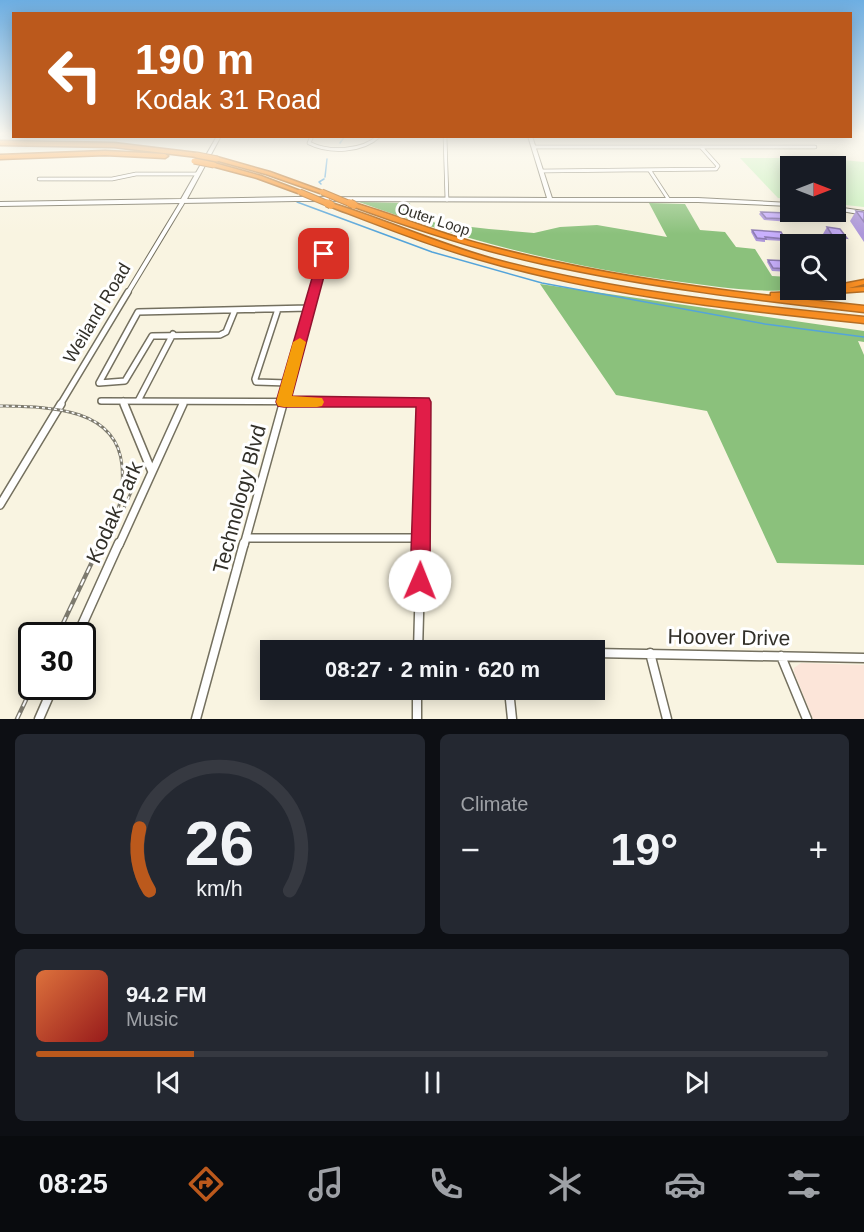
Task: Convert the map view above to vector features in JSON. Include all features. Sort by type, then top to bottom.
[{"type":"highway","name":"Outer Loop","points":[[229,167],[430,242],[541,273],[653,295],[864,322]]},
{"type":"highway","name":"Outer Loop","points":[[240,167],[263,171],[422,230],[495,252],[553,266],[655,285],[864,309]]},
{"type":"highway","points":[[846,286],[864,282]]},
{"type":"highway","points":[[655,285],[754,294],[780,294]]},
{"type":"highway","points":[[846,290],[864,289]]},
{"type":"street","name":"Weiland Road","points":[[0,505],[202,167]]},
{"type":"street","points":[[446,167],[447,200]]},
{"type":"street","points":[[541,167],[550,200]]},
{"type":"street","points":[[542,171],[650,171],[716,169],[716,167]]},
{"type":"street","points":[[650,171],[669,200]]},
{"type":"street","points":[[39,179],[112,179],[136,174],[198,174]]},
{"type":"street","points":[[0,204],[269,198],[669,200],[780,205]]},
{"type":"street","points":[[846,210],[864,213]]},
{"type":"street","name":"Technology Blvd","points":[[196,719],[324,254]]},
{"type":"street","points":[[235,310],[223,334],[152,336],[125,381],[99,383],[138,312],[309,308]]},
{"type":"street","points":[[278,309],[255,379],[256,381],[288,383]]},
{"type":"street","points":[[138,401],[173,334]]},
{"type":"street","points":[[101,401],[424,402],[418,640]]},
{"type":"street","points":[[123,401],[152,472]]},
{"type":"street","name":"Kodak Park","points":[[83,622],[184,402]]},
{"type":"street","points":[[247,538],[421,538]]},
{"type":"street","name":"Hoover Drive","points":[[605,653],[864,657]]},
{"type":"street","points":[[650,653],[668,719]]},
{"type":"street","points":[[781,656],[807,719]]},
{"type":"street","points":[[39,719],[47,700]]},
{"type":"street","points":[[417,700],[417,719]]},
{"type":"street","points":[[510,700],[512,719]]},
{"type":"shaded area","points":[[801,663],[864,665],[864,719],[813,719],[794,672],[794,668]]},
{"type":"green space","points":[[748,167],[780,167],[780,198],[778,198]]},
{"type":"green space","points":[[846,167],[864,167],[864,207],[846,205]]},
{"type":"green space","points":[[359,202],[410,203],[411,213],[436,223],[534,233],[560,227],[597,225],[667,237],[649,203],[685,204],[700,230],[725,232],[736,247],[755,249],[772,276],[780,276],[780,290],[763,291],[674,281],[593,268],[476,240]]},
{"type":"green space","points":[[540,284],[864,331],[864,342],[858,341],[864,355],[864,565],[777,563],[707,411],[616,395]]},
{"type":"building","points":[[856,211],[864,212],[864,222]]},
{"type":"building","points":[[761,212],[780,213],[780,219],[766,218]]},
{"type":"building","points":[[827,227],[840,229],[844,234],[831,234]]},
{"type":"building","points":[[752,230],[781,232],[782,234],[780,234],[780,238],[757,238]]},
{"type":"building","points":[[768,260],[780,261],[780,268],[773,268]]},
{"type":"waterway","points":[[325,177],[326,167]]},
{"type":"waterway","points":[[321,184],[319,182],[324,179]]},
{"type":"waterway","points":[[297,202],[432,252],[542,283],[765,324],[864,337]]},
{"type":"railway","points":[[0,406],[38,407],[76,414],[93,421],[107,431],[117,446],[122,466],[122,483],[117,512],[101,545]]},
{"type":"railway","points":[[123,510],[133,488]]},
{"type":"railway","points":[[64,622],[101,543]]},
{"type":"railway","points":[[17,719],[26,700]]},
{"type":"slow traffic","points":[[300,342],[284,402],[317,402]]},
{"type":"route","points":[[324,254],[284,402],[424,402],[420,581]]}]
